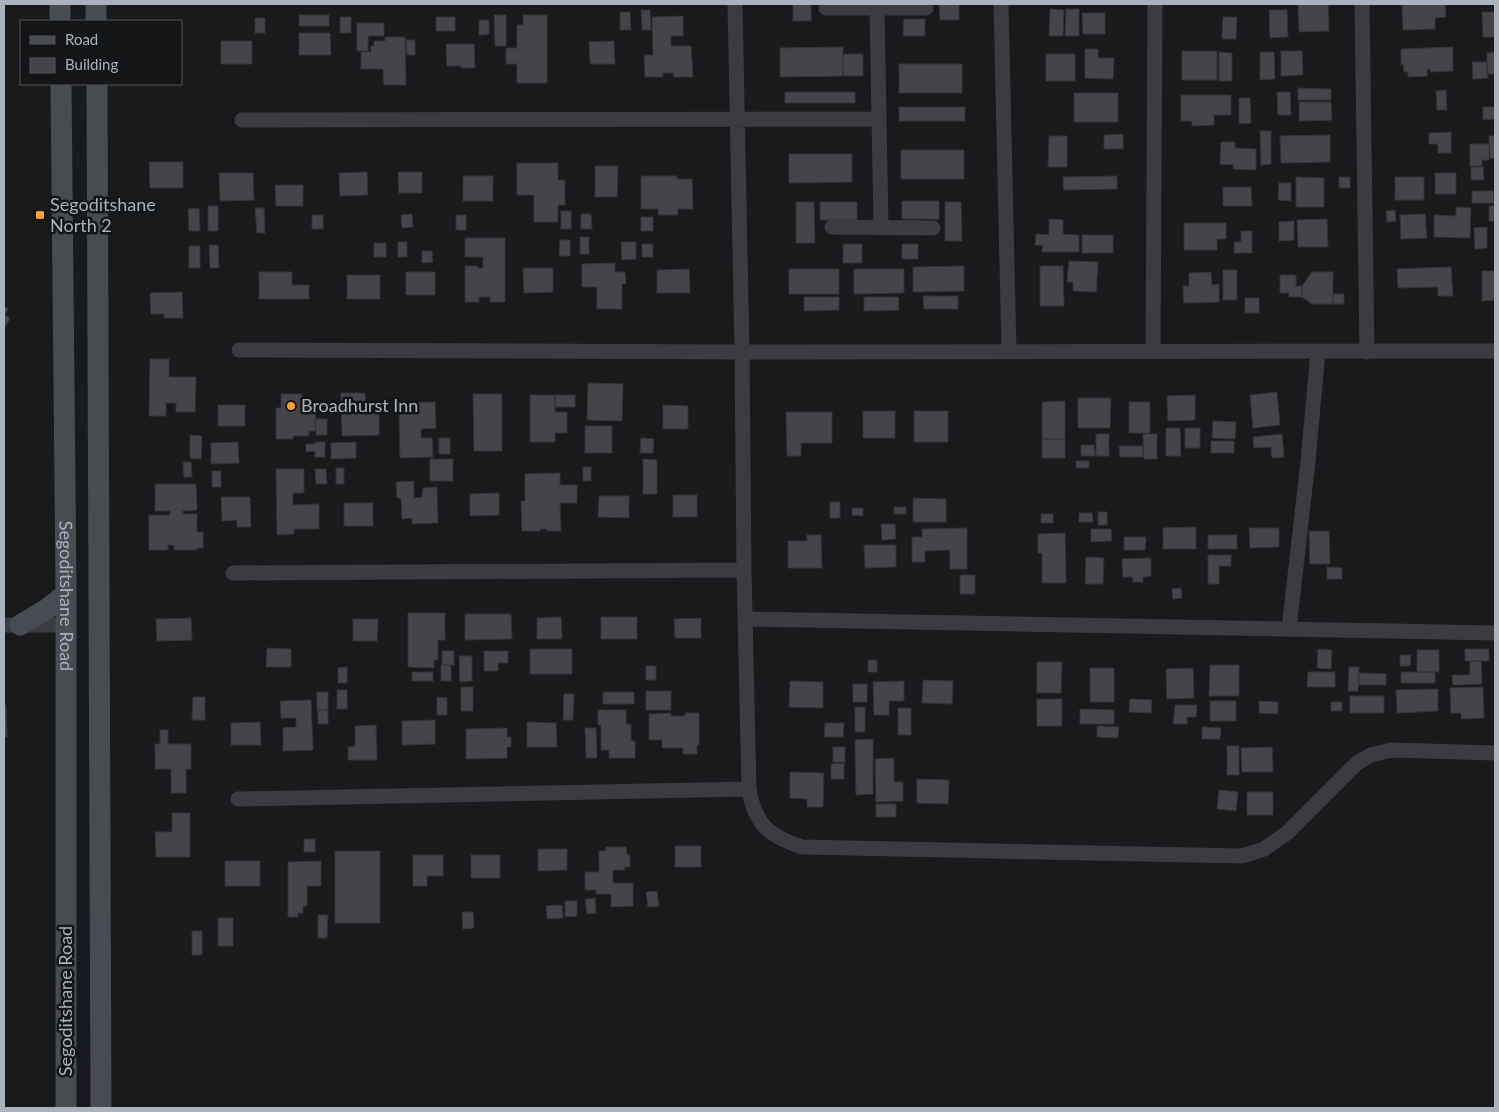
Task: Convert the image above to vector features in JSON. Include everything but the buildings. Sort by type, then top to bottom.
[{"type":"main road","points":[[60,4],[60,20]]},
{"type":"main road","points":[[96,4],[96,20]]},
{"type":"main road","name":"Segoditshane Road","points":[[61,85],[66,594],[66,1108]]},
{"type":"main road","name":"Segoditshane Road","points":[[96,85],[101,1108]]},
{"type":"main road","points":[[12,625],[47,610],[66,594]]},
{"type":"street","points":[[735,4],[749,789],[751,803],[757,817],[768,832],[785,842],[802,847],[1242,856],[1264,849],[1287,833],[1358,763],[1371,755],[1392,750],[1495,753]]},
{"type":"street","points":[[1001,4],[1009,351]]},
{"type":"street","points":[[1154,352],[1155,4]]},
{"type":"street","points":[[1362,4],[1367,352]]},
{"type":"street","points":[[826,8],[926,8]]},
{"type":"street","points":[[877,8],[881,228]]},
{"type":"street","points":[[242,120],[879,119]]},
{"type":"street","points":[[832,227],[933,228]]},
{"type":"street","points":[[239,350],[742,352],[1495,351]]},
{"type":"street","points":[[1289,629],[1318,352]]},
{"type":"street","points":[[233,573],[744,570]]},
{"type":"street","points":[[745,620],[1495,633]]},
{"type":"street","points":[[12,625],[65,625]]},
{"type":"street","points":[[238,799],[749,789]]},
{"type":"place","name":"Segoditshane North 2","points":[[40,215]]},
{"type":"place","name":"Broadhurst Inn","points":[[291,406]]}]
